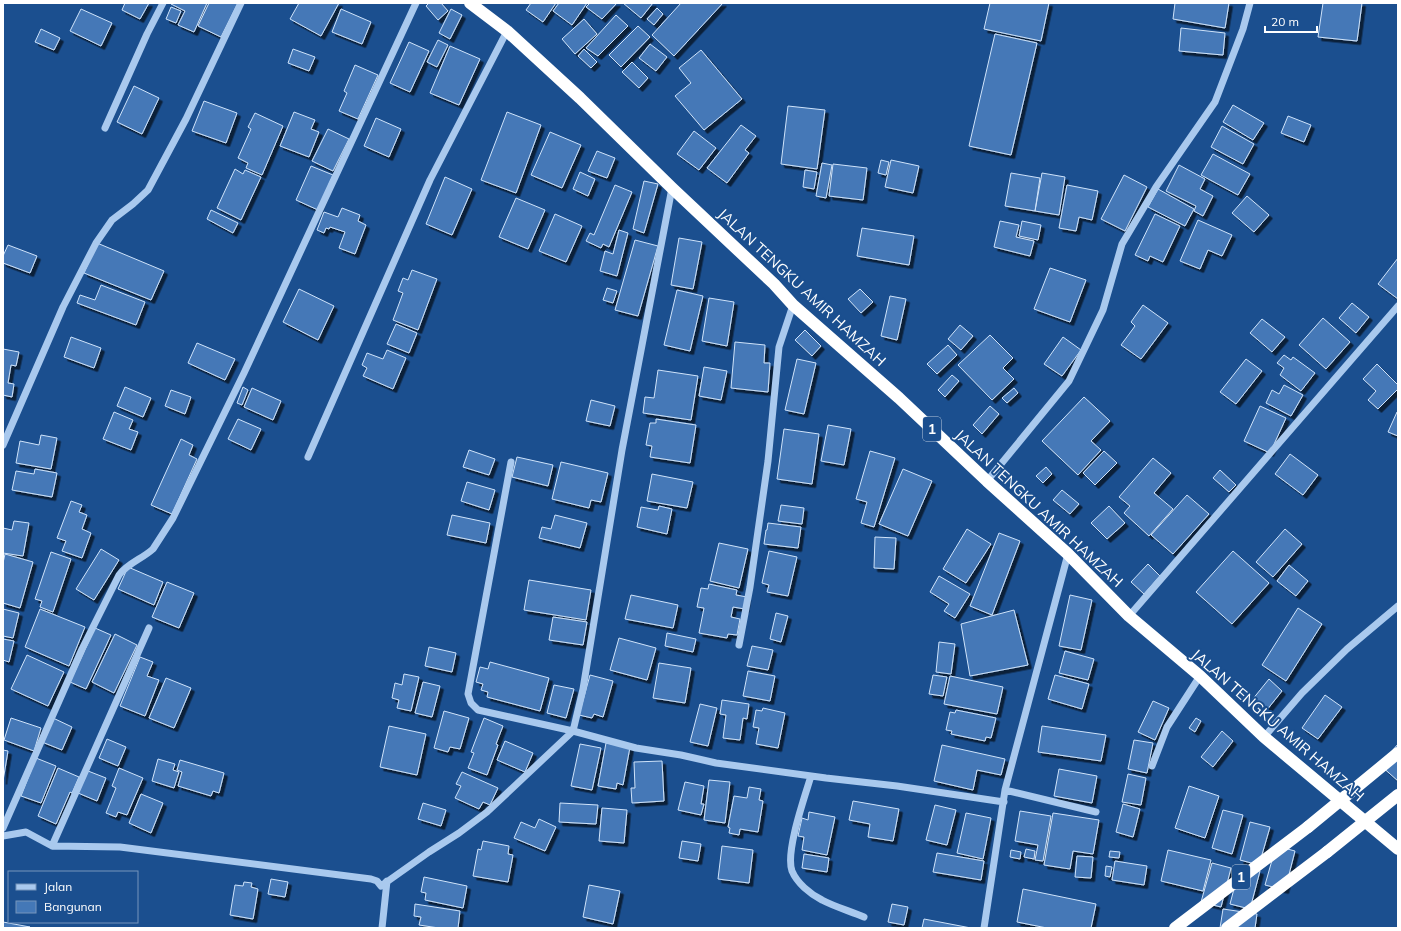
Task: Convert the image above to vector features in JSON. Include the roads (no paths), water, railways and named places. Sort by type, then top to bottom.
[{"type":"highway","name":"JALAN TENGKU AMIR HAMZAH","points":[[472,4],[507,31],[580,98],[672,188],[774,284],[793,305],[899,398],[987,481],[1068,554],[1130,616],[1200,676],[1264,737],[1398,850]]},
{"type":"highway","name":"1","points":[[1175,928],[1308,827],[1398,753]]},
{"type":"highway","name":"1","points":[[1227,928],[1327,852],[1398,795]]},
{"type":"street","points":[[105,128],[163,3]]},
{"type":"street","points":[[3,445],[63,307],[96,243],[112,220],[148,190],[186,119],[241,3]]},
{"type":"street","points":[[3,828],[82,649],[119,575],[128,565],[152,549],[173,518],[248,366],[416,3]]},
{"type":"street","points":[[987,481],[1069,381],[1103,310],[1122,244],[1156,187],[1215,102],[1243,29],[1250,3]]},
{"type":"street","points":[[308,457],[430,180],[507,31]]},
{"type":"street","points":[[381,886],[487,812],[573,731],[583,689],[622,450],[672,188]]},
{"type":"street","points":[[740,645],[768,461],[779,347],[793,305]]},
{"type":"street","points":[[1130,616],[1398,306]]},
{"type":"street","points":[[511,462],[468,694],[474,707],[478,710],[573,731],[636,748],[681,755],[716,763],[897,786],[1004,802]]},
{"type":"street","points":[[984,928],[1005,790],[1068,554]]},
{"type":"street","points":[[1264,737],[1302,693],[1348,649],[1398,606]]},
{"type":"street","points":[[52,846],[149,628]]},
{"type":"street","points":[[1152,766],[1168,728],[1200,676]]},
{"type":"street","points":[[811,776],[793,840],[790,858],[791,870],[799,883],[821,900],[864,917]]},
{"type":"street","points":[[1005,790],[1096,812]]},
{"type":"street","points":[[3,836],[26,832],[52,846],[120,847],[371,879],[377,881],[381,886]]},
{"type":"street","points":[[381,886],[387,881],[382,928]]}]
